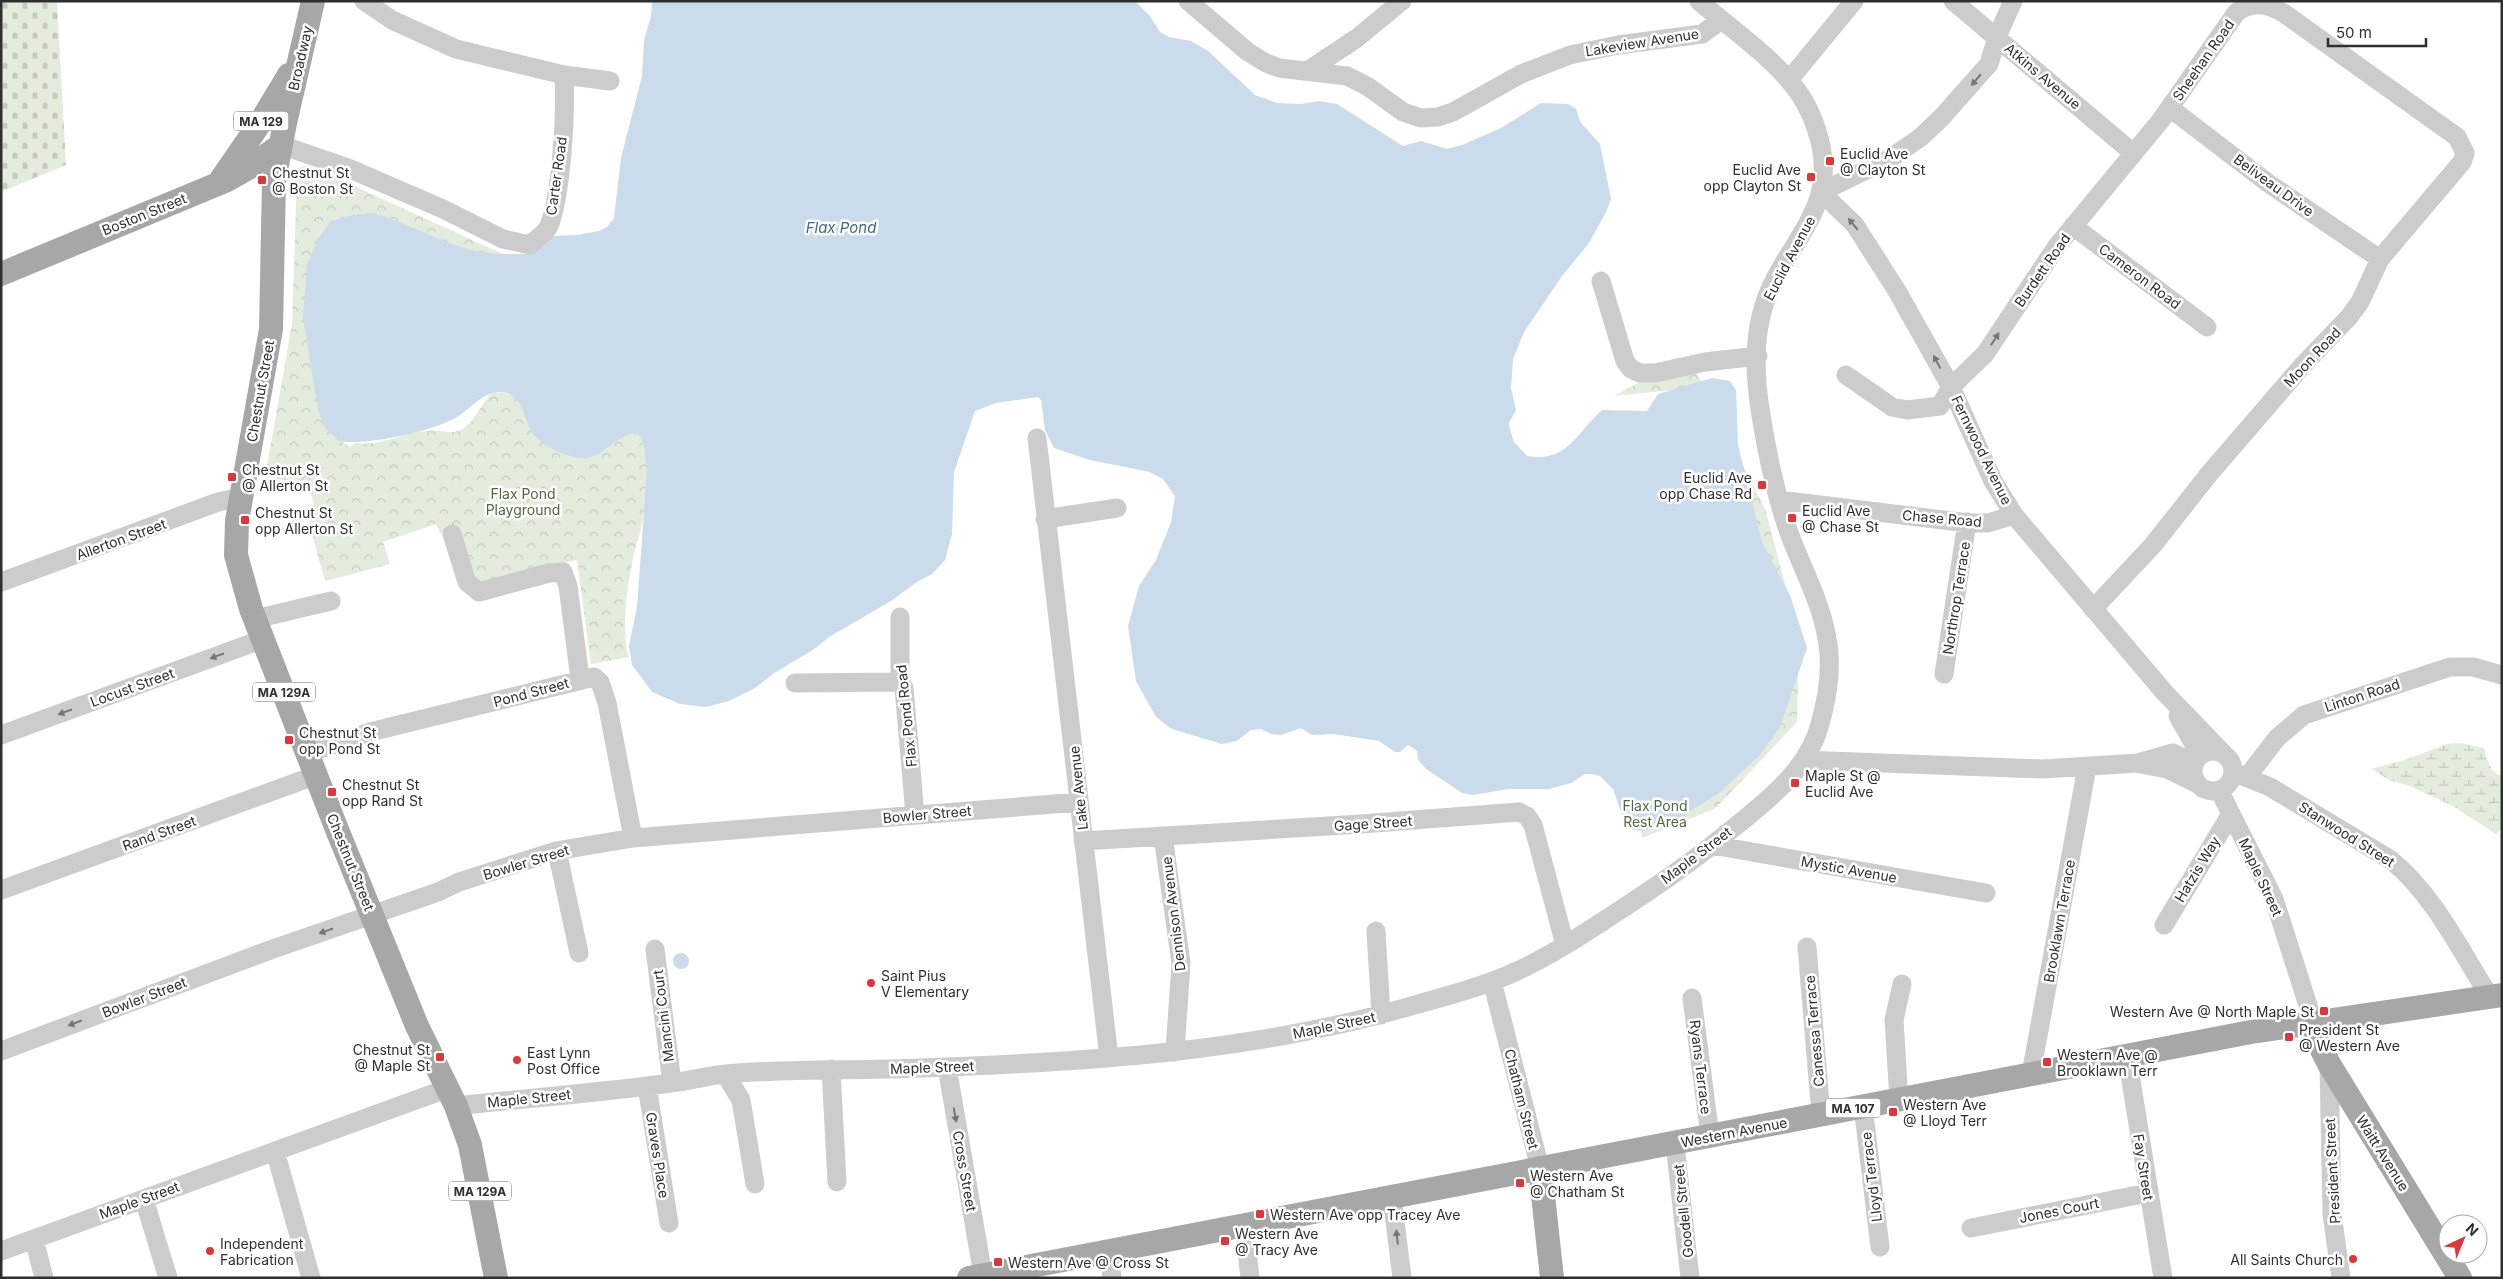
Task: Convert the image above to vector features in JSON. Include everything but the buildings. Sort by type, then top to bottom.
[{"type":"main road","name":"Broadway","points":[[281,145],[313,1]]},
{"type":"main road","name":"MA 129","points":[[217,184],[260,124],[301,55]]},
{"type":"main road","name":"Boston Street","points":[[1,274],[217,184],[250,167],[281,145]]},
{"type":"main road","name":"Chestnut Street","points":[[281,145],[273,196],[269,345],[237,520],[236,556],[244,590],[308,753],[417,1026],[451,1097],[470,1145],[496,1278]]},
{"type":"main road","name":"Western Avenue","points":[[976,1276],[1021,1273],[1109,1251],[1675,1144],[1821,1114],[2251,1032],[2496,996]]},
{"type":"main road","name":"Waitt Avenue","points":[[2314,1024],[2321,1048],[2329,1064],[2460,1278]]},
{"type":"main road","name":"Chatham Street","points":[[1540,1168],[1552,1278]]},
{"type":"street","points":[[364,1],[392,20],[456,49],[564,75],[610,81]]},
{"type":"street","points":[[1309,70],[1357,38],[1402,1]]},
{"type":"street","name":"Euclid Avenue","points":[[1699,1],[1788,80],[1807,105],[1816,124],[1825,164],[1821,192],[1810,222],[1767,295],[1762,313],[1758,356],[1757,386],[1760,408],[1779,500],[1793,544],[1823,622],[1829,652],[1828,680],[1820,725],[1813,744],[1803,760]]},
{"type":"street","points":[[1788,80],[1854,1]]},
{"type":"street","name":"Atkins Avenue","points":[[1953,1],[2132,152]]},
{"type":"street","points":[[1821,192],[1891,158],[1932,127],[1960,99],[1989,64],[1997,37],[2013,1]]},
{"type":"street","name":"Sheehan Road","points":[[2132,152],[2170,108],[2236,13],[2242,6],[2251,2],[2273,6],[2410,103]]},
{"type":"street","name":"Lakeview Avenue","points":[[1200,5],[1248,52],[1266,64],[1279,68],[1309,70],[1353,79],[1403,112],[1421,118],[1438,117],[1472,102],[1520,74],[1570,55],[1618,45],[1702,34],[1721,20]]},
{"type":"street","points":[[1353,79],[1351,56],[1357,38]]},
{"type":"street","name":"Carter Road","points":[[281,145],[348,168],[443,210],[502,239],[530,245],[548,228],[557,188],[565,95],[564,75]]},
{"type":"street","name":"Moon Road","points":[[2093,609],[2153,545],[2209,474],[2303,365],[2349,316],[2360,302],[2380,259],[2462,162],[2465,153],[2457,137],[2410,103]]},
{"type":"street","name":"Beliveau Drive","points":[[2170,108],[2268,183],[2380,259]]},
{"type":"street","name":"Burdett Road","points":[[1846,375],[1892,407],[1907,410],[1940,406],[1951,387],[1985,354],[2073,226],[2132,152]]},
{"type":"street","name":"Fernwood Avenue","points":[[1821,192],[1855,225],[1922,333],[1951,387],[1993,481],[2014,515],[2165,693],[2224,754]]},
{"type":"street","name":"Cameron Road","points":[[2073,226],[2207,327]]},
{"type":"street","points":[[1602,282],[1626,361],[1631,368],[1640,373],[1758,356]]},
{"type":"street","name":"Lake Avenue","points":[[1037,438],[1044,519],[1068,692],[1109,1058]]},
{"type":"street","name":"Allerton Street","points":[[1,582],[218,502],[241,497]]},
{"type":"street","name":"Chase Road","points":[[1779,500],[1967,522],[1988,522],[2014,515]]},
{"type":"street","points":[[1044,519],[1117,508]]},
{"type":"street","name":"Northrop Terrace","points":[[1944,674],[1967,522]]},
{"type":"street","points":[[452,534],[467,582],[480,592],[549,573],[562,572],[568,586],[580,679]]},
{"type":"street","name":"Locust Street","points":[[1,735],[331,601]]},
{"type":"street","name":"Flax Pond Road","points":[[900,618],[900,682],[904,688],[916,815]]},
{"type":"street","name":"Linton Road","points":[[2240,774],[2294,722],[2316,710],[2450,667],[2473,667],[2502,675]]},
{"type":"street","name":"Pond Street","points":[[308,753],[370,732],[594,677],[600,682],[604,691],[633,838]]},
{"type":"street","points":[[795,683],[900,682]]},
{"type":"street","name":"Fernwood Avenue","points":[[2165,693],[2185,730],[2197,759]]},
{"type":"street","points":[[1803,760],[2043,769],[2138,763],[2173,754],[2181,748],[2186,738],[2185,730]]},
{"type":"street","points":[[2138,763],[2167,769],[2196,783],[2207,791],[2219,790],[2240,774],[2224,754],[2212,750],[2197,759],[2192,770],[2196,783]]},
{"type":"street","points":[[2173,754],[2197,759]]},
{"type":"street","name":"Maple Street","points":[[1,1251],[275,1151],[451,1097],[647,1086],[726,1074],[831,1069],[947,1067],[1109,1058],[1175,1052],[1260,1040],[1381,1015],[1492,981],[1542,959],[1671,876],[1712,845],[1770,796],[1803,760]]},
{"type":"street","name":"Brooklawn Terrace","points":[[2031,1074],[2087,767]]},
{"type":"street","name":"Stanwood Street","points":[[2240,774],[2270,787],[2391,860],[2405,871],[2429,900],[2496,996]]},
{"type":"street","name":"Rand Street","points":[[1,890],[317,775]]},
{"type":"street","name":"Maple Street","points":[[2219,790],[2274,899],[2314,1024]]},
{"type":"street","name":"Bowler Street","points":[[1,1051],[270,950],[438,892],[459,882],[557,851],[633,838],[1079,802]]},
{"type":"street","name":"Gage Street","points":[[1084,841],[1519,812],[1526,816],[1533,825],[1565,945]]},
{"type":"street","name":"Hatzis Way","points":[[2164,925],[2231,814]]},
{"type":"street","name":"Dennison Avenue","points":[[1163,836],[1180,963],[1175,1052]]},
{"type":"street","name":"Mystic Avenue","points":[[1712,845],[1986,893]]},
{"type":"street","points":[[557,851],[579,953]]},
{"type":"street","points":[[1376,931],[1381,1015]]},
{"type":"street","name":"Canessa Terrace","points":[[1807,947],[1821,1114]]},
{"type":"street","name":"Mancini Court","points":[[655,949],[672,1083]]},
{"type":"street","name":"Chatham Street","points":[[1492,981],[1540,1168]]},
{"type":"street","points":[[1899,1100],[1894,1020],[1902,984]]},
{"type":"street","name":"Ryans Terrace","points":[[1692,998],[1710,1136]]},
{"type":"street","name":"Fay Street","points":[[2126,1056],[2163,1278]]},
{"type":"street","name":"President Street","points":[[2329,1064],[2332,1214],[2341,1278]]},
{"type":"street","name":"Cross Street","points":[[947,1067],[976,1276]]},
{"type":"street","points":[[831,1069],[837,1182]]},
{"type":"street","points":[[726,1074],[741,1100],[755,1184]]},
{"type":"street","name":"Graves Place","points":[[647,1086],[669,1224]]},
{"type":"street","name":"Lloyd Terrace","points":[[1863,1106],[1880,1247]]},
{"type":"street","name":"Goodell Street","points":[[1675,1144],[1690,1278]]},
{"type":"street","points":[[275,1151],[311,1278]]},
{"type":"street","name":"Jones Court","points":[[1971,1228],[2148,1193]]},
{"type":"street","points":[[1392,1197],[1402,1278]]},
{"type":"street","points":[[144,1199],[168,1278]]},
{"type":"street","points":[[1244,1225],[1250,1278]]},
{"type":"street","points":[[34,1239],[44,1278]]},
{"type":"street","points":[[1109,1251],[1112,1278]]},
{"type":"green space","points":[[1,1],[57,1],[66,165],[1,192]]},
{"type":"green space","name":"Flax Pond Playground","points":[[308,165],[505,255],[341,441],[350,447],[355,443],[373,443],[417,432],[461,430],[470,423],[493,392],[504,393],[624,425],[653,440],[644,514],[632,562],[625,614],[626,645],[629,657],[591,664],[577,560],[478,583],[458,527],[440,533],[436,524],[383,542],[390,564],[325,581],[310,528],[314,504],[308,484],[265,477],[292,324],[297,173],[300,167]]},
{"type":"green space","name":"Flax Pond Rest Area","points":[[1691,362],[1765,509],[1799,636],[1797,722],[1716,808],[1642,838],[1633,799],[1701,387],[1614,396],[1666,368]]},
{"type":"green space","points":[[2460,743],[2484,748],[2491,769],[2502,776],[2502,829],[2496,834],[2453,806],[2407,785],[2391,781],[2371,769],[2408,759],[2447,744]]},
{"type":"water","name":"Flax Pond","points":[[652,1],[1135,1],[1149,15],[1160,32],[1169,37],[1191,41],[1208,51],[1255,95],[1277,103],[1301,104],[1318,101],[1337,104],[1403,146],[1421,141],[1447,149],[1462,145],[1501,128],[1541,103],[1568,104],[1576,109],[1581,123],[1600,144],[1611,199],[1589,243],[1562,276],[1524,332],[1513,359],[1511,388],[1516,410],[1509,423],[1510,430],[1514,442],[1527,456],[1541,457],[1552,455],[1562,451],[1578,437],[1602,410],[1647,411],[1658,394],[1712,378],[1730,381],[1736,390],[1738,445],[1762,542],[1790,595],[1807,648],[1780,727],[1760,755],[1718,794],[1666,826],[1642,831],[1631,830],[1626,826],[1613,789],[1600,776],[1593,774],[1585,774],[1571,783],[1549,789],[1508,789],[1473,795],[1462,793],[1426,769],[1418,760],[1417,751],[1408,745],[1400,752],[1395,752],[1379,741],[1334,734],[1312,735],[1301,728],[1281,735],[1271,734],[1261,729],[1251,730],[1237,741],[1222,744],[1172,729],[1156,717],[1136,681],[1128,626],[1139,586],[1156,560],[1171,522],[1175,496],[1163,479],[1150,472],[1090,460],[1054,448],[1045,430],[1041,400],[1038,397],[996,403],[975,411],[954,472],[952,534],[945,560],[932,574],[917,582],[891,601],[829,637],[813,650],[774,673],[755,688],[729,701],[706,707],[680,704],[652,692],[632,665],[629,646],[637,607],[647,471],[641,437],[635,433],[630,434],[587,458],[578,458],[564,454],[547,446],[538,439],[515,398],[508,393],[499,392],[488,395],[447,422],[417,432],[365,441],[339,441],[326,429],[318,410],[303,318],[307,264],[318,239],[331,221],[352,215],[373,213],[454,245],[479,252],[498,254],[527,254],[536,251],[552,236],[578,235],[599,231],[607,227],[614,218],[621,158],[642,76],[644,40],[651,16]]},
{"type":"water","points":[[678,953],[684,953],[689,958],[687,967],[678,969],[673,964],[673,958]]},
{"type":"place","name":"Euclid Ave @ Clayton St","points":[[1830,161]]},
{"type":"place","name":"Euclid Ave opp Clayton St","points":[[1811,177]]},
{"type":"place","name":"Chestnut St @ Boston St","points":[[262,180]]},
{"type":"place","name":"Chestnut St @ Allerton St","points":[[232,477]]},
{"type":"place","name":"Euclid Ave opp Chase Rd","points":[[1762,485]]},
{"type":"place","name":"Euclid Ave @ Chase St","points":[[1792,518]]},
{"type":"place","name":"Chestnut St opp Allerton St","points":[[245,520]]},
{"type":"place","name":"Chestnut St opp Pond St","points":[[289,740]]},
{"type":"place","name":"Maple St @ Euclid Ave","points":[[1795,783]]},
{"type":"place","name":"Chestnut St opp Rand St","points":[[332,792]]},
{"type":"place","name":"Saint Pius V Elementary","points":[[871,983]]},
{"type":"place","name":"Western Ave @ North Maple St","points":[[2324,1011]]},
{"type":"place","name":"President St @ Western Ave","points":[[2289,1037]]},
{"type":"place","name":"Chestnut St @ Maple St","points":[[440,1057]]},
{"type":"place","name":"East Lynn Post Office","points":[[517,1060]]},
{"type":"place","name":"Western Ave @ Brooklawn Terr","points":[[2047,1062]]},
{"type":"place","name":"Western Ave @ Lloyd Terr","points":[[1893,1112]]},
{"type":"place","name":"Western Ave @ Chatham St","points":[[1520,1183]]},
{"type":"place","name":"Western Ave opp Tracey Ave","points":[[1260,1214]]},
{"type":"place","name":"Western Ave @ Tracy Ave","points":[[1225,1241]]},
{"type":"place","name":"Independent Fabrication","points":[[210,1251]]},
{"type":"place","name":"All Saints Church","points":[[2353,1259]]},
{"type":"place","name":"Western Ave @ Cross St","points":[[998,1262]]}]
